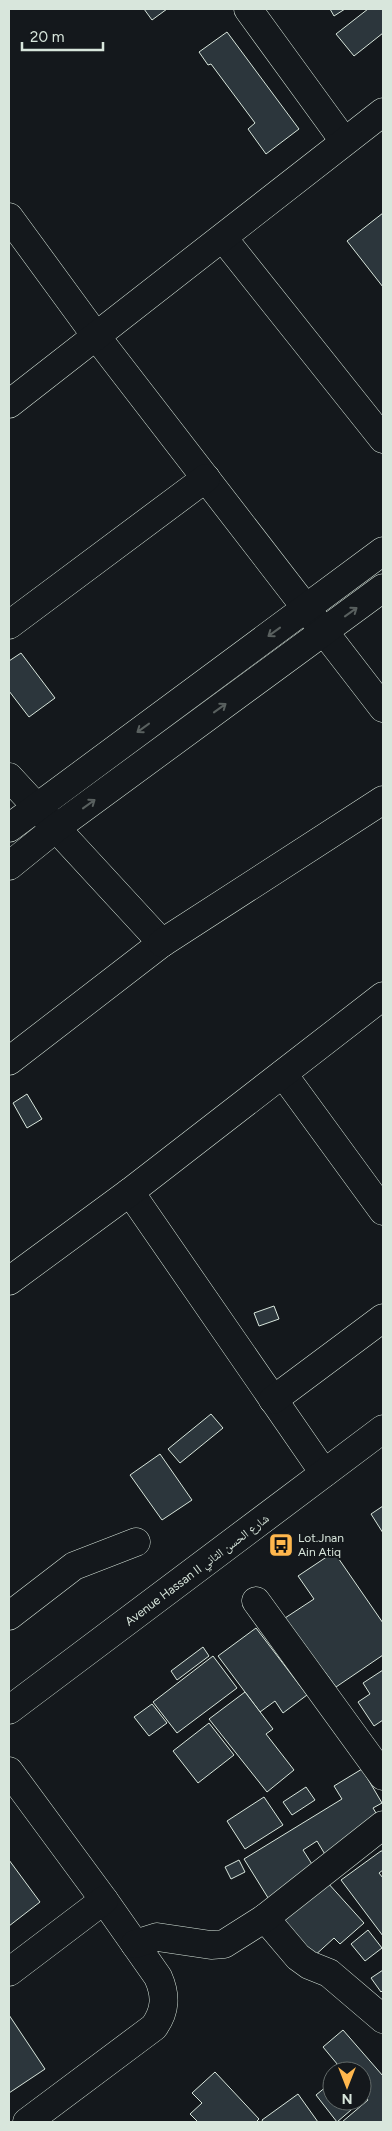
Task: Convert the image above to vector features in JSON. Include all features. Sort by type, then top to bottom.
[{"type":"street","points":[[248,9],[344,141]]},
{"type":"street","points":[[9,404],[383,112]]},
{"type":"street","points":[[9,217],[96,336],[383,708]]},
{"type":"street","points":[[223,238],[383,439]]},
{"type":"street","points":[[9,626],[206,478]]},
{"type":"street","points":[[9,828],[36,806],[383,551]]},
{"type":"street","points":[[9,866],[56,828],[383,588]]},
{"type":"street","points":[[9,777],[162,943]]},
{"type":"street","points":[[9,1062],[162,943],[383,800]]},
{"type":"street","points":[[9,1281],[130,1192],[383,996]]},
{"type":"street","points":[[283,1074],[383,1211]]},
{"type":"street","points":[[130,1192],[324,1473]]},
{"type":"street","points":[[273,1400],[383,1318]]},
{"type":"street","name":"Avenue Hassan II شارع الحسن الثاني","points":[[9,1710],[383,1429]]},
{"type":"street","points":[[9,1616],[74,1566],[136,1542]]},
{"type":"street","points":[[256,1601],[383,1776]]},
{"type":"street","points":[[13,1787],[104,1900],[158,1977],[163,1989],[165,2002],[161,2017],[154,2027],[27,2122]]},
{"type":"street","points":[[135,1944],[156,1937],[169,1937],[211,1945],[224,1944],[265,1918],[383,1825]]},
{"type":"street","points":[[9,1972],[104,1900]]},
{"type":"street","points":[[265,1918],[298,1957],[310,1965],[329,1973],[383,2019]]},
{"type":"building","points":[[144,9],[167,9],[152,20]]},
{"type":"building","points":[[330,9],[345,9],[334,16]]},
{"type":"building","points":[[368,9],[383,9],[383,33],[354,56],[336,34]]},
{"type":"building","points":[[227,32],[299,129],[266,154],[248,129],[255,123],[211,64],[208,65],[199,52]]},
{"type":"building","points":[[383,213],[383,287],[347,241]]},
{"type":"building","points":[[21,653],[55,698],[29,717],[9,691],[9,661]]},
{"type":"building","points":[[27,1094],[42,1119],[27,1128],[13,1103]]},
{"type":"building","points":[[274,1306],[279,1319],[259,1326],[254,1313]]},
{"type":"building","points":[[211,1414],[223,1428],[180,1463],[168,1449]]},
{"type":"building","points":[[160,1454],[192,1500],[162,1520],[130,1475]]},
{"type":"building","points":[[383,1506],[383,1533],[371,1514]]},
{"type":"building","points":[[334,1552],[383,1623],[383,1655],[336,1687],[324,1671],[322,1672],[285,1618],[314,1599],[298,1576]]},
{"type":"building","points":[[256,1628],[307,1695],[283,1713],[275,1701],[260,1712],[218,1656]]},
{"type":"building","points":[[203,1647],[209,1656],[177,1680],[171,1671]]},
{"type":"building","points":[[213,1656],[237,1688],[177,1733],[153,1702]]},
{"type":"building","points":[[383,1670],[383,1720],[374,1726],[358,1702],[370,1694],[363,1683]]},
{"type":"building","points":[[245,1692],[273,1729],[266,1734],[294,1770],[267,1792],[209,1719]]},
{"type":"building","points":[[152,1704],[167,1723],[149,1736],[134,1717]]},
{"type":"building","points":[[209,1723],[234,1755],[198,1783],[173,1751]]},
{"type":"building","points":[[362,1769],[382,1803],[373,1808],[382,1823],[326,1856],[317,1841],[303,1850],[317,1872],[270,1901],[244,1859],[342,1799],[334,1786]]},
{"type":"building","points":[[306,1787],[315,1800],[292,1815],[283,1802]]},
{"type":"building","points":[[264,1797],[283,1825],[245,1849],[227,1821]]},
{"type":"building","points":[[383,1851],[383,1870],[379,1873],[383,1878],[383,1936],[341,1880]]},
{"type":"building","points":[[9,1860],[40,1902],[9,1926]]},
{"type":"building","points":[[239,1860],[245,1872],[231,1879],[225,1867]]},
{"type":"building","points":[[327,1882],[364,1923],[340,1944],[334,1938],[312,1958],[281,1923]]},
{"type":"building","points":[[368,1930],[382,1948],[365,1961],[351,1944]]},
{"type":"building","points":[[383,1970],[383,1990],[381,1992],[371,1978]]},
{"type":"building","points":[[9,2015],[45,2069],[9,2093]]},
{"type":"building","points":[[343,2030],[370,2061],[335,2061],[323,2047]]},
{"type":"building","points":[[372,2063],[383,2076],[383,2122],[342,2122],[355,2111],[372,2111]]},
{"type":"building","points":[[215,2072],[259,2119],[256,2122],[198,2122],[190,2114],[202,2103],[192,2093]]},
{"type":"building","points":[[322,2090],[322,2103],[316,2095]]},
{"type":"building","points":[[298,2094],[318,2122],[263,2122],[262,2120]]},
{"type":"building","points":[[328,2111],[350,2111],[337,2122]]},
{"type":"place","name":"Lot.Jnan Ain Atiq","points":[[281,1545]]}]
